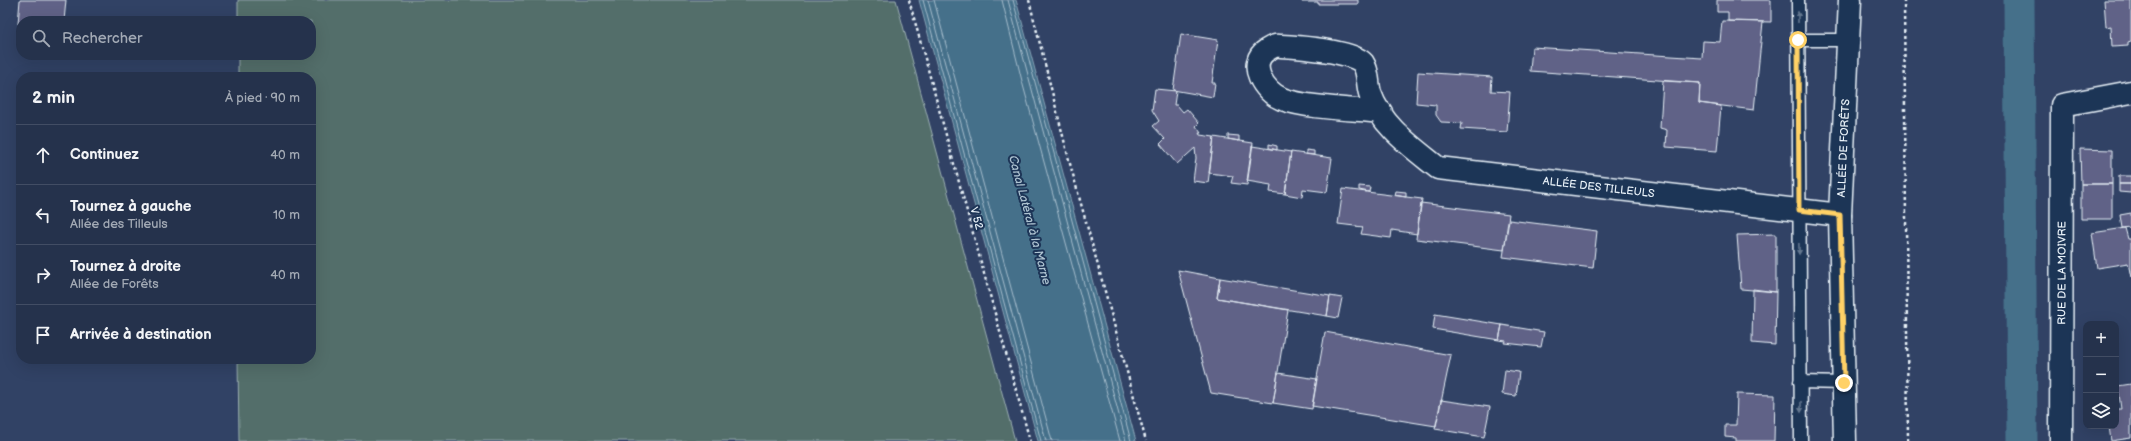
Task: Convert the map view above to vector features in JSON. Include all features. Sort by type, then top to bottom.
[{"type":"street","name":"ALLÉE DE FORÊTS","points":[[1845,441],[1840,215],[1850,0]]},
{"type":"street","name":"ALLÉE DES TILLEULS","points":[[1381,112],[1306,104],[1282,99],[1267,92],[1259,77],[1258,62],[1262,54],[1275,45],[1348,55],[1363,63],[1368,78],[1370,92],[1381,112],[1399,138],[1438,168],[1840,215]]},
{"type":"street","name":"RUE DE LA MOIVRE","points":[[2061,441],[2062,105],[2131,92]]},
{"type":"lane","points":[[1798,0],[1801,441]]},
{"type":"lane","points":[[1798,40],[1848,40]]},
{"type":"lane","points":[[1800,382],[1844,383]]},
{"type":"path","name":"V 52","points":[[909,0],[1030,441]]},
{"type":"path","points":[[1028,0],[1069,160],[1146,441]]},
{"type":"path","points":[[1904,0],[1908,441]]},
{"type":"green space","points":[[238,0],[896,0],[1015,441],[239,441],[238,364],[316,364],[316,72],[238,72],[238,60],[316,60],[316,16],[238,16]]},
{"type":"water","name":"Canal Latéral à la Marne","points":[[919,0],[1016,0],[1136,441],[1038,441]]},
{"type":"building","points":[[20,0],[66,0],[64,16],[19,16]]},
{"type":"building","points":[[1302,0],[1358,0],[1358,4],[1318,4],[1318,2],[1302,2]]},
{"type":"building","points":[[1717,0],[1771,0],[1771,22],[1728,21],[1728,12],[1717,12]]},
{"type":"building","points":[[2104,0],[2131,0],[2131,41],[2128,42],[2128,46],[2112,47],[2111,26],[2106,27]]},
{"type":"building","points":[[1722,21],[1763,22],[1754,110],[1699,103],[1700,83],[1530,71],[1532,47],[1702,58],[1703,41],[1720,42]]},
{"type":"building","points":[[1181,34],[1218,40],[1212,83],[1215,83],[1213,97],[1173,90]]},
{"type":"building","points":[[1418,72],[1492,77],[1491,91],[1510,92],[1507,132],[1461,129],[1462,123],[1441,122],[1436,115],[1436,105],[1416,103]]},
{"type":"building","points":[[1663,81],[1700,83],[1699,103],[1721,106],[1717,151],[1666,147],[1667,130],[1660,128]]},
{"type":"building","points":[[1155,89],[1176,91],[1174,105],[1177,105],[1183,112],[1187,109],[1199,123],[1196,126],[1201,133],[1199,133],[1200,135],[1214,137],[1208,183],[1193,181],[1196,158],[1195,148],[1177,164],[1160,144],[1165,139],[1153,126],[1159,121],[1152,110]]},
{"type":"building","points":[[1228,135],[1239,136],[1239,141],[1228,139]]},
{"type":"building","points":[[1214,137],[1253,143],[1247,185],[1231,183],[1233,176],[1209,173]]},
{"type":"building","points":[[1269,144],[1277,146],[1277,150],[1269,148]]},
{"type":"building","points":[[1252,146],[1291,152],[1285,194],[1270,192],[1271,185],[1247,181]]},
{"type":"building","points":[[2080,149],[2112,150],[2112,184],[2081,184]]},
{"type":"building","points":[[1306,150],[1314,151],[1314,155],[1306,154]]},
{"type":"building","points":[[1291,152],[1332,158],[1327,192],[1303,189],[1302,197],[1285,194]]},
{"type":"building","points":[[2119,176],[2131,176],[2131,184],[2119,184]]},
{"type":"building","points":[[2081,184],[2112,184],[2112,219],[2081,219]]},
{"type":"building","points":[[2119,184],[2131,184],[2131,193],[2119,192]]},
{"type":"building","points":[[1359,186],[1370,187],[1369,192],[1359,190]]},
{"type":"building","points":[[1343,189],[1422,199],[1417,234],[1392,230],[1391,238],[1361,234],[1363,227],[1338,224]]},
{"type":"building","points":[[1396,191],[1406,192],[1406,197],[1395,195]]},
{"type":"building","points":[[1421,203],[1509,214],[1504,250],[1416,239]]},
{"type":"building","points":[[2131,213],[2131,227],[2122,228],[2120,215]]},
{"type":"building","points":[[1509,220],[1597,231],[1593,268],[1503,257]]},
{"type":"building","points":[[2125,228],[2128,239],[2131,239],[2131,277],[2128,263],[2097,268],[2092,233]]},
{"type":"building","points":[[1776,234],[1776,292],[1741,289],[1737,235]]},
{"type":"building","points":[[1178,270],[1220,278],[1217,298],[1288,310],[1273,403],[1211,393]]},
{"type":"building","points":[[1220,278],[1330,296],[1327,316],[1217,298]]},
{"type":"building","points":[[1753,289],[1776,292],[1775,345],[1752,343]]},
{"type":"building","points":[[1330,296],[1342,298],[1338,318],[1327,316]]},
{"type":"building","points":[[1435,314],[1502,325],[1499,340],[1433,329]]},
{"type":"building","points":[[1502,325],[1544,332],[1541,347],[1505,343],[1506,341],[1499,340]]},
{"type":"building","points":[[1325,332],[1451,355],[1436,426],[1312,406]]},
{"type":"building","points":[[1505,370],[1519,372],[1516,396],[1502,394]]},
{"type":"building","points":[[1278,373],[1317,379],[1312,409],[1273,403]]},
{"type":"building","points":[[2131,384],[2131,438],[2111,441],[2109,429],[2119,429],[2119,409],[2121,409],[2119,386]]},
{"type":"building","points":[[1737,394],[1775,395],[1774,441],[1736,441],[1736,438],[1725,437],[1725,425],[1736,425]]},
{"type":"building","points":[[1441,400],[1490,407],[1484,437],[1435,429]]},
{"type":"waterway","points":[[2019,0],[2022,441]]},
{"type":"route","points":[[1798,40],[1799,210],[1840,215],[1844,383]]}]
